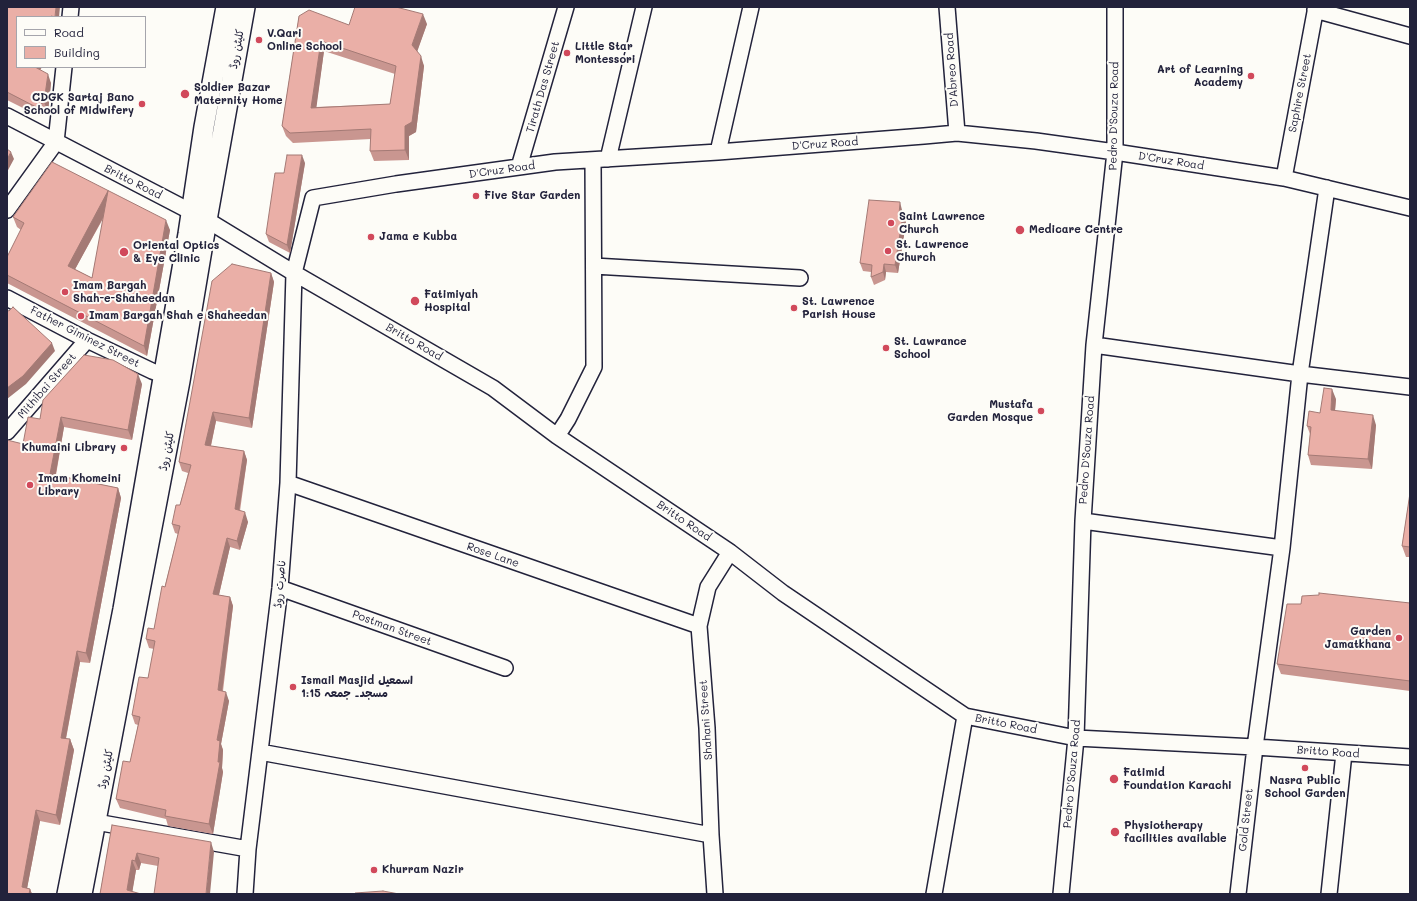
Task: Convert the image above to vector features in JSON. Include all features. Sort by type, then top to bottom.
[{"type":"main road","name":"کلیٹن روڈ","points":[[82,894],[180,381],[199,216],[204,127],[226,7]]},
{"type":"main road","name":"کلیٹن روڈ","points":[[67,894],[123,610],[188,234],[199,216],[245,7]]},
{"type":"street","name":"Tirath Das Street","points":[[519,167],[566,7]]},
{"type":"street","points":[[557,436],[568,419],[594,367],[594,266],[600,159],[644,7]]},
{"type":"street","points":[[718,152],[751,7]]},
{"type":"street","name":"D'Abreo Road","points":[[947,7],[957,133]]},
{"type":"street","name":"Pedro D'Souza Road","points":[[1061,894],[1076,738],[1083,521],[1094,345],[1115,152],[1115,7]]},
{"type":"street","points":[[1315,8],[1410,36]]},
{"type":"street","name":"Saphire Street","points":[[1284,178],[1315,8]]},
{"type":"street","points":[[7,210],[56,142],[64,68]]},
{"type":"street","name":"Britto Road","points":[[7,116],[199,216],[294,273],[493,388],[557,436],[730,552],[782,593],[965,716],[1076,738],[1255,747],[1410,758]]},
{"type":"street","name":"D'Cruz Road","points":[[294,273],[313,198],[396,184],[555,162],[718,152],[957,133],[1036,141],[1284,178],[1410,208]]},
{"type":"street","name":"Gold Street","points":[[1238,894],[1255,747],[1282,548],[1300,374],[1327,188]]},
{"type":"street","points":[[594,266],[800,278]]},
{"type":"street","name":"ناصرت روڈ","points":[[245,894],[248,849],[280,588],[288,483],[294,273]]},
{"type":"street","name":"Father Giminez Street","points":[[7,298],[87,340],[163,375]]},
{"type":"street","name":"Mithibai Street","points":[[7,432],[87,340]]},
{"type":"street","points":[[1094,345],[1300,374],[1410,387]]},
{"type":"street","name":"Rose Lane","points":[[288,483],[698,626]]},
{"type":"street","points":[[1083,521],[1282,548]]},
{"type":"street","name":"Shahani Street","points":[[715,894],[707,728],[698,626],[708,587],[730,552]]},
{"type":"street","name":"Postman Street","points":[[280,588],[505,668]]},
{"type":"street","points":[[934,894],[965,716]]},
{"type":"street","points":[[260,752],[711,835]]},
{"type":"street","points":[[1329,894],[1344,753]]},
{"type":"street","points":[[96,822],[248,849]]},
{"type":"building","points":[[7,7],[56,7],[55,16],[16,16],[16,68],[37,68],[48,74],[44,102],[36,107],[7,92]]},
{"type":"building","points":[[355,7],[396,7],[423,14],[412,45],[421,56],[412,122],[405,126],[405,150],[370,151],[371,129],[290,133],[282,126],[299,16],[309,10],[349,25]],"holes":[[[321,41],[396,66],[390,104],[311,108]]]},
{"type":"building","points":[[7,149],[11,152],[7,159]]},
{"type":"building","points":[[287,155],[302,155],[287,245],[266,234],[275,173],[284,173]]},
{"type":"building","points":[[52,162],[166,220],[144,346],[7,275],[7,257],[24,223],[13,217]],"holes":[[[108,191],[92,278],[68,266]]]},
{"type":"building","points":[[869,200],[900,202],[899,215],[903,215],[895,265],[884,264],[883,272],[871,277],[872,265],[860,263]]},
{"type":"building","points":[[232,264],[271,273],[249,418],[213,412],[205,445],[244,451],[235,509],[245,512],[237,541],[227,538],[213,594],[230,597],[218,690],[226,692],[217,740],[220,741],[218,762],[220,762],[209,824],[165,816],[166,810],[116,799],[123,761],[130,762],[140,717],[132,715],[139,677],[148,678],[155,641],[146,639],[148,628],[154,629],[162,586],[165,587],[180,526],[172,524],[176,505],[180,505],[191,465],[179,462],[212,281]]},
{"type":"building","points":[[13,307],[52,343],[23,376],[7,388],[7,310],[9,311]]},
{"type":"building","points":[[84,355],[113,360],[138,374],[128,430],[61,417],[50,474],[118,488],[86,653],[77,651],[61,738],[70,739],[56,815],[36,810],[22,887],[30,889],[29,894],[7,894],[7,440],[23,444],[28,417],[40,419],[43,400]]},
{"type":"building","points":[[1324,388],[1332,389],[1331,410],[1373,415],[1368,459],[1308,455],[1311,427],[1307,426],[1309,411],[1320,413]]},
{"type":"building","points":[[1410,493],[1410,547],[1402,546]]},
{"type":"building","points":[[1319,593],[1410,603],[1410,681],[1277,664],[1287,604],[1301,604],[1302,596],[1319,595]]},
{"type":"building","points":[[112,825],[211,842],[206,894],[154,894],[159,858],[137,853],[135,861],[132,860],[127,890],[141,894],[100,894]]},
{"type":"building","points":[[383,891],[399,894],[355,894],[355,893]]},
{"type":"place","name":"V.Qari Online School","points":[[259,40]]},
{"type":"place","name":"Little Star Montessori","points":[[567,53]]},
{"type":"place","name":"Art of Learning Academy","points":[[1251,76]]},
{"type":"place","name":"Soldier Bazar Maternity Home","points":[[185,94]]},
{"type":"place","name":"CDGK Sartaj Bano School of Midwifery","points":[[142,104]]},
{"type":"place","name":"Five Star Garden","points":[[476,196]]},
{"type":"place","name":"Saint Lawrence Church","points":[[891,223]]},
{"type":"place","name":"Medicare Centre","points":[[1020,230]]},
{"type":"place","name":"Jama e Kubba","points":[[371,237]]},
{"type":"place","name":"St. Lawrence Church","points":[[888,251]]},
{"type":"place","name":"Oriental Optics & Eye Clinic","points":[[124,252]]},
{"type":"place","name":"Imam Bargah Shah-e-Shaheedan","points":[[65,292]]},
{"type":"place","name":"Fatimiyah Hospital","points":[[415,301]]},
{"type":"place","name":"St. Lawrence Parish House","points":[[794,308]]},
{"type":"place","name":"Imam Bargah Shah e Shaheedan","points":[[81,316]]},
{"type":"place","name":"St. Lawrance School","points":[[886,348]]},
{"type":"place","name":"Mustafa Garden Mosque","points":[[1041,411]]},
{"type":"place","name":"Khumaini Library","points":[[124,448]]},
{"type":"place","name":"Imam Khomeini Library","points":[[30,485]]},
{"type":"place","name":"Garden Jamatkhana","points":[[1399,638]]},
{"type":"place","name":"Ismail Masjid اسمعیل مسجد۔ جمعہ 1:15","points":[[293,687]]},
{"type":"place","name":"Nasra Public School Garden","points":[[1305,768]]},
{"type":"place","name":"Fatimid Foundation Karachi","points":[[1114,779]]},
{"type":"place","name":"Physiotherapy facilities available","points":[[1115,832]]},
{"type":"place","name":"Khurram Nazir","points":[[374,870]]}]
